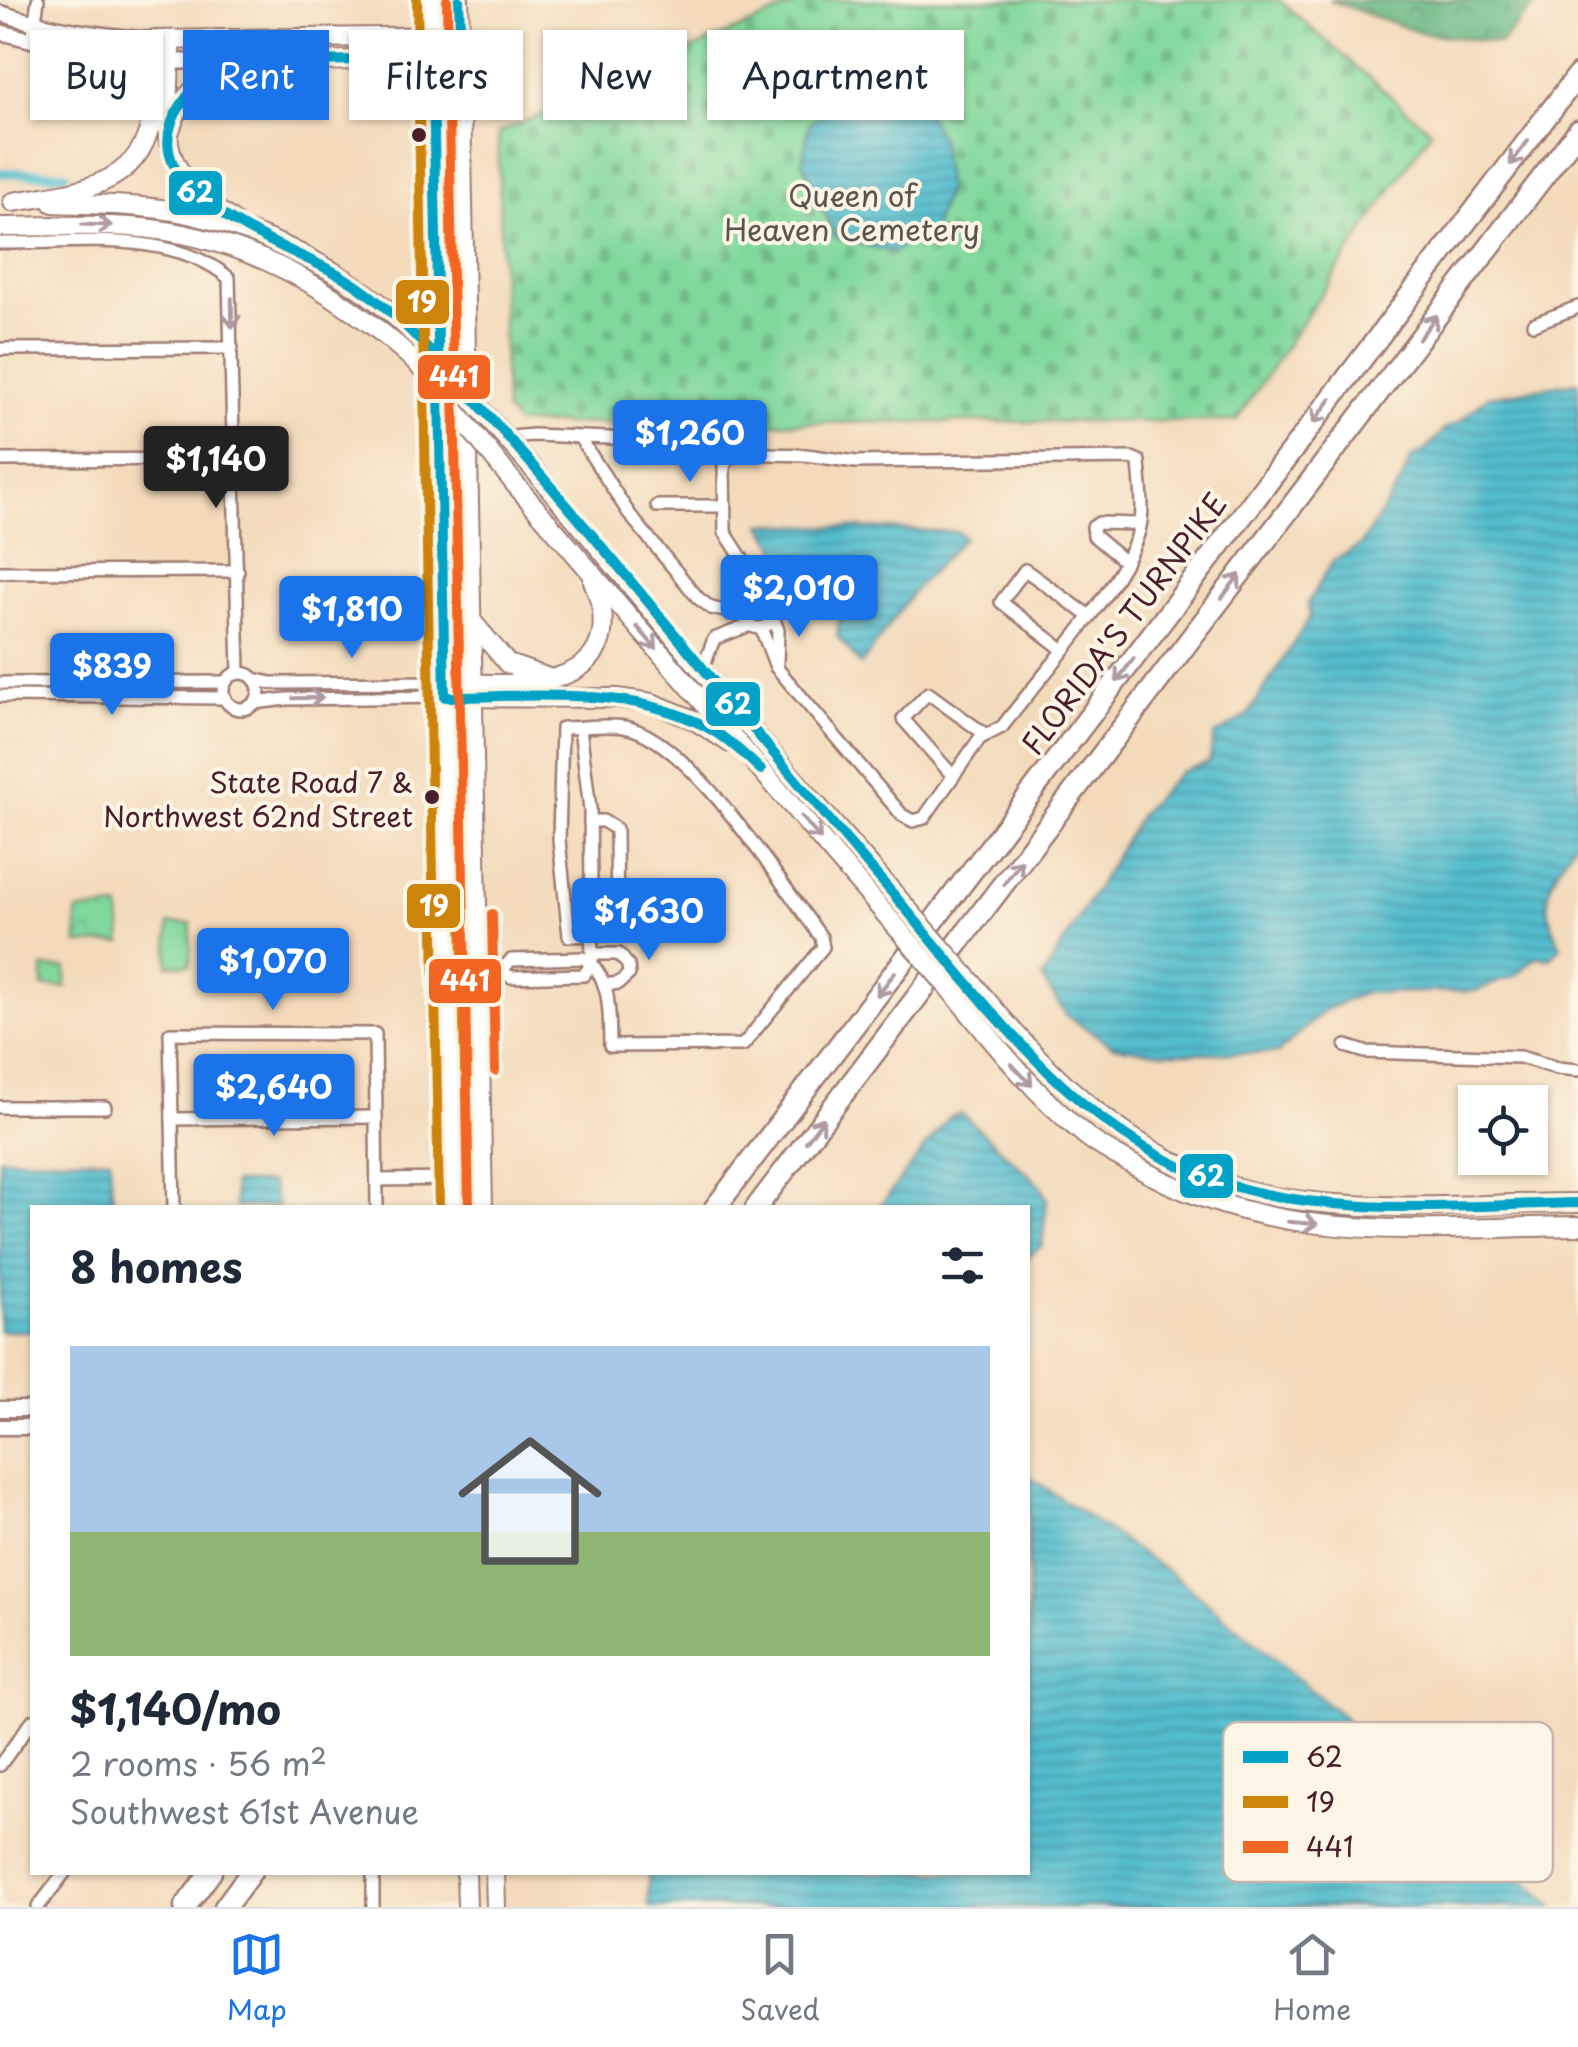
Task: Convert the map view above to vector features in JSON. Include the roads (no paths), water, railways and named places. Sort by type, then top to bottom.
[{"type":"highway","name":"FLORIDA'S TURNPIKE","points":[[717,1205],[1578,75]]},
{"type":"highway","name":"FLORIDA'S TURNPIKE","points":[[758,1205],[1578,131]]},
{"type":"highway","points":[[185,1907],[209,1875]]},
{"type":"highway","points":[[224,1907],[248,1875]]},
{"type":"main road","points":[[432,0],[432,30]]},
{"type":"main road","points":[[460,0],[460,30]]},
{"type":"main road","points":[[163,40],[349,38]]},
{"type":"main road","points":[[163,74],[169,152],[183,180],[210,206],[246,230],[336,273],[382,303],[414,333],[536,471],[1022,1046],[1107,1120],[1174,1163],[1226,1184],[1286,1198],[1358,1206],[1578,1203]]},
{"type":"main road","points":[[168,136],[183,102]]},
{"type":"main road","points":[[6,202],[101,184],[132,162],[144,146],[151,120]]},
{"type":"main road","points":[[434,120],[454,1205]]},
{"type":"main road","points":[[462,120],[483,1205]]},
{"type":"main road","points":[[6,202],[135,206],[182,213],[246,230]]},
{"type":"main road","points":[[435,225],[452,308],[465,328]]},
{"type":"main road","points":[[0,227],[132,227],[177,232],[238,250],[325,290],[371,322],[417,363],[515,484],[892,924],[1034,1088],[1087,1137],[1154,1177],[1217,1204],[1286,1222],[1360,1229],[1578,1226]]},
{"type":"main road","points":[[473,690],[536,684],[556,679],[586,662],[601,632],[602,611],[590,571]]},
{"type":"main road","points":[[472,620],[508,664],[534,676],[556,679]]},
{"type":"main road","points":[[444,689],[652,703],[694,720],[747,754]]},
{"type":"main road","points":[[450,886],[460,953],[479,972]]},
{"type":"main road","points":[[449,975],[470,995],[480,1030]]},
{"type":"main road","points":[[466,1875],[467,1907]]},
{"type":"main road","points":[[495,1875],[496,1907]]},
{"type":"street","points":[[33,30],[38,0]]},
{"type":"street","points":[[0,13],[65,30]]},
{"type":"street","points":[[0,32],[30,40]]},
{"type":"street","points":[[0,244],[138,244],[192,255],[209,262],[229,278],[239,674]]},
{"type":"street","points":[[1532,324],[1578,307]]},
{"type":"street","points":[[0,348],[232,348]]},
{"type":"street","points":[[468,441],[534,435],[710,442],[733,452],[856,462],[1132,458],[1139,461],[1139,524],[1124,561],[1088,616],[1002,727],[980,738],[924,818],[913,821],[902,815],[776,667],[752,623],[749,603],[757,599],[770,604],[780,648],[776,667]]},
{"type":"street","points":[[580,438],[630,515],[698,598],[711,608],[752,623]]},
{"type":"street","points":[[733,452],[724,466],[725,532],[754,576],[757,599]]},
{"type":"street","points":[[0,460],[235,459]]},
{"type":"street","points":[[656,506],[724,506]]},
{"type":"street","points":[[1124,561],[1094,536],[1093,527],[1099,523],[1139,524]]},
{"type":"street","points":[[1062,649],[1000,602],[1025,570],[1088,616]]},
{"type":"street","points":[[0,572],[238,571]]},
{"type":"street","points":[[702,670],[714,639],[773,617]]},
{"type":"street","points":[[239,674],[271,682],[367,682],[444,689]]},
{"type":"street","points":[[0,683],[226,682],[239,674]]},
{"type":"street","points":[[254,679],[258,688],[254,703]]},
{"type":"street","points":[[225,698],[226,682]]},
{"type":"street","points":[[362,697],[367,682]]},
{"type":"street","points":[[0,696],[225,698],[240,708],[282,699],[444,689]]},
{"type":"street","points":[[954,776],[903,719],[928,693],[986,735]]},
{"type":"street","points":[[580,728],[590,821],[592,935],[592,959],[609,1000],[610,1046],[743,1045],[824,947],[820,937],[732,818],[681,758],[660,741],[624,727],[562,728],[559,840],[569,936],[592,935],[616,934],[616,828],[603,821],[590,821]]},
{"type":"street","points":[[501,971],[511,960],[592,959],[619,954],[628,965],[629,974],[619,984],[604,985]]},
{"type":"street","points":[[566,959],[567,976]]},
{"type":"street","points":[[479,972],[501,971],[511,977],[584,975],[592,959]]},
{"type":"street","points":[[174,1205],[170,1033],[375,1034],[377,1205]]},
{"type":"street","points":[[1346,1046],[1365,1052],[1520,1057],[1578,1070]]},
{"type":"street","points":[[0,1106],[105,1107]]},
{"type":"street","points":[[172,1119],[376,1118]]},
{"type":"street","points":[[377,1180],[454,1178]]},
{"type":"street","points":[[0,1408],[30,1409]]},
{"type":"street","points":[[0,1428],[30,1427]]},
{"type":"street","points":[[0,1766],[30,1725]]},
{"type":"street","points":[[38,1907],[63,1875]]},
{"type":"street","points":[[372,1875],[373,1907]]},
{"type":"water","points":[[930,120],[940,137],[947,188],[932,231],[893,252],[836,238],[802,162],[810,123]]},
{"type":"water","points":[[1578,382],[1578,837],[1553,878],[1548,901],[1561,947],[1551,958],[1536,957],[1517,975],[1475,991],[1364,993],[1325,1010],[1278,1053],[1165,1053],[1113,1046],[1067,1016],[1042,979],[1141,813],[1180,772],[1209,762],[1214,736],[1247,716],[1310,617],[1308,603],[1333,561],[1360,546],[1402,480],[1411,458],[1425,451],[1445,429],[1489,396]]},
{"type":"water","points":[[762,524],[958,532],[964,538],[915,589],[861,665],[837,636],[843,570],[821,558],[780,553]]},
{"type":"water","points":[[961,1113],[1040,1185],[1047,1200],[1042,1246],[1030,1255],[1030,1205],[881,1205],[949,1117]]},
{"type":"water","points":[[0,1158],[110,1159],[113,1205],[30,1205],[30,1331],[0,1331]]},
{"type":"water","points":[[233,1183],[271,1183],[277,1205],[235,1205]]},
{"type":"water","points":[[1030,1477],[1180,1580],[1349,1722],[1223,1722],[1223,1882],[1527,1882],[1554,1907],[649,1907],[648,1875],[1030,1875]]},
{"type":"waterway","points":[[0,173],[65,174]]},
{"type":"place","name":"State Road 7 & Northwest 62nd Street","points":[[432,797]]},
{"type":"park label","name":"Queen of Heaven Cemetery","points":[[852,211]]}]
